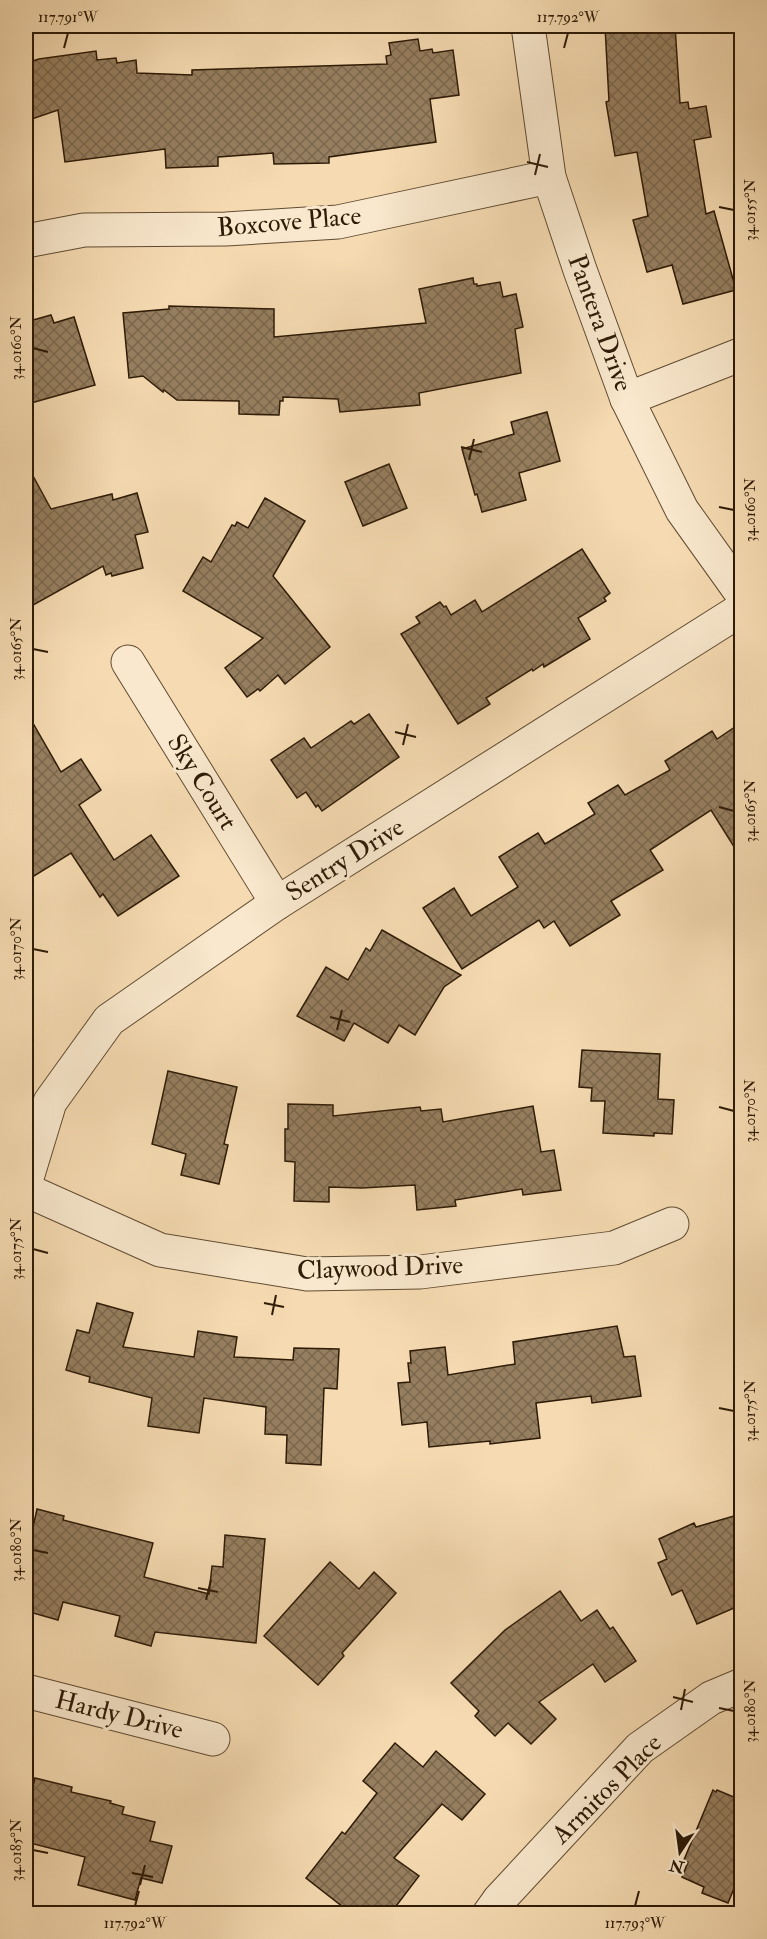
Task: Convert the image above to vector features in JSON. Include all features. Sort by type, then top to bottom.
[{"type":"street","name":"Pantera Drive","points":[[528,26],[549,177],[627,399],[682,510],[741,594]]},
{"type":"street","name":"Boxcove Place","points":[[26,241],[84,230],[226,228],[338,222],[549,177]]},
{"type":"street","points":[[627,399],[741,354]]},
{"type":"street","name":"Sentry Drive","points":[[26,1181],[50,1102],[109,1020],[277,903],[741,609]]},
{"type":"street","name":"Sky Court","points":[[128,662],[277,903]]},
{"type":"street","name":"Claywood Drive","points":[[26,1190],[160,1250],[307,1274],[420,1272],[614,1248],[672,1224]]},
{"type":"street","name":"Armitos Place","points":[[489,1914],[499,1900],[640,1748],[711,1698],[741,1685]]},
{"type":"street","name":"Hardy Drive","points":[[26,1691],[213,1739]]},
{"type":"building","points":[[605,26],[675,26],[680,103],[688,102],[689,109],[706,106],[711,137],[694,140],[706,214],[714,211],[736,290],[683,304],[672,265],[647,272],[633,220],[648,216],[637,152],[615,156],[606,102],[609,101]]},
{"type":"building","points":[[418,39],[420,51],[432,49],[433,53],[453,50],[459,95],[430,99],[436,142],[329,157],[329,163],[274,164],[273,153],[218,157],[218,166],[166,168],[165,149],[65,162],[58,110],[26,121],[26,63],[39,59],[96,51],[97,60],[116,58],[117,63],[136,60],[137,73],[192,75],[192,70],[387,64],[386,56],[391,55],[389,43]]},
{"type":"building","points":[[473,278],[477,286],[500,282],[503,297],[516,294],[523,327],[515,329],[521,373],[419,393],[420,405],[340,412],[338,399],[283,397],[283,401],[280,401],[279,415],[239,414],[239,401],[177,400],[143,376],[129,378],[123,313],[169,309],[169,306],[274,309],[274,337],[426,323],[419,289]]},
{"type":"building","points":[[51,315],[54,323],[74,317],[95,385],[31,403],[26,384],[26,322]]},
{"type":"building","points":[[547,412],[560,461],[519,473],[526,500],[482,512],[462,449],[514,434],[511,422]]},
{"type":"building","points":[[26,463],[51,509],[112,494],[113,500],[137,493],[148,532],[135,535],[143,568],[112,576],[111,573],[106,575],[103,566],[26,609]]},
{"type":"building","points":[[389,464],[407,508],[363,526],[345,482]]},
{"type":"building","points":[[265,498],[305,521],[273,576],[330,647],[285,684],[278,675],[260,691],[258,689],[247,697],[225,668],[263,638],[183,591],[203,557],[211,562],[232,525],[235,526],[237,522],[248,528]]},
{"type":"building","points":[[582,549],[610,593],[604,598],[606,601],[578,618],[590,639],[544,667],[543,664],[533,671],[532,669],[486,698],[490,704],[458,724],[401,634],[420,623],[416,617],[440,602],[444,607],[446,606],[451,615],[475,600],[482,612]]},
{"type":"building","points":[[26,711],[61,772],[81,759],[101,790],[79,805],[114,860],[151,835],[179,876],[118,916],[103,894],[100,897],[71,853],[26,881]]},
{"type":"building","points":[[369,714],[399,757],[322,811],[318,805],[316,807],[306,792],[297,798],[271,760],[304,738],[311,748],[351,721],[354,724]]},
{"type":"building","points":[[741,723],[741,858],[711,810],[650,850],[663,870],[611,901],[620,915],[570,946],[554,921],[544,928],[539,920],[462,969],[423,908],[454,888],[471,916],[518,887],[499,857],[538,833],[545,844],[595,814],[588,803],[618,785],[625,795],[670,770],[665,761],[712,731],[717,739]]},
{"type":"building","points":[[382,930],[461,975],[444,987],[415,1035],[399,1025],[388,1043],[354,1023],[344,1041],[297,1016],[326,967],[348,980],[366,948],[370,951]]},
{"type":"building","points":[[582,1050],[660,1054],[658,1099],[674,1100],[672,1134],[654,1133],[654,1136],[603,1133],[605,1101],[591,1101],[592,1088],[579,1087]]},
{"type":"building","points":[[168,1071],[237,1087],[224,1144],[228,1145],[219,1184],[181,1175],[186,1154],[152,1144]]},
{"type":"building","points":[[288,1104],[333,1105],[333,1116],[420,1107],[421,1111],[441,1109],[443,1122],[533,1106],[541,1152],[554,1150],[561,1190],[523,1195],[522,1189],[455,1200],[456,1206],[417,1210],[415,1185],[329,1187],[329,1202],[294,1201],[295,1162],[285,1161]]},
{"type":"building","points":[[97,1303],[133,1313],[123,1347],[194,1357],[198,1331],[237,1337],[234,1357],[293,1360],[294,1348],[339,1349],[337,1389],[324,1388],[321,1465],[286,1463],[287,1435],[265,1434],[266,1407],[204,1398],[199,1433],[148,1426],[152,1398],[89,1382],[90,1377],[66,1370],[77,1330],[89,1333]]},
{"type":"building","points":[[617,1326],[624,1357],[635,1356],[641,1396],[592,1403],[591,1396],[536,1403],[540,1438],[490,1444],[490,1441],[429,1447],[427,1422],[402,1425],[398,1383],[410,1382],[408,1363],[411,1363],[410,1351],[445,1347],[448,1375],[515,1364],[513,1342]]},
{"type":"building","points":[[37,1509],[64,1516],[63,1520],[153,1543],[144,1577],[209,1594],[212,1566],[223,1567],[225,1535],[265,1539],[256,1643],[155,1632],[151,1646],[115,1636],[120,1616],[63,1602],[58,1620],[26,1611],[26,1521],[34,1523]]},
{"type":"building","points":[[741,1514],[741,1605],[697,1624],[682,1590],[672,1595],[658,1563],[667,1559],[659,1539],[694,1523],[696,1527]]},
{"type":"building","points":[[330,1562],[359,1589],[374,1572],[396,1593],[342,1653],[344,1656],[318,1685],[264,1636]]},
{"type":"building","points":[[560,1591],[581,1621],[597,1610],[610,1629],[613,1627],[636,1661],[605,1682],[593,1664],[539,1702],[556,1719],[531,1744],[508,1723],[495,1736],[475,1716],[479,1711],[451,1683],[505,1630]]},
{"type":"building","points":[[395,1743],[423,1767],[436,1751],[485,1794],[462,1820],[442,1804],[394,1858],[419,1876],[390,1914],[352,1914],[306,1878],[342,1832],[345,1834],[377,1793],[363,1781]]},
{"type":"building","points":[[35,1778],[72,1787],[71,1792],[111,1801],[110,1803],[124,1807],[122,1814],[155,1822],[150,1841],[172,1846],[162,1883],[141,1878],[135,1900],[78,1885],[85,1857],[26,1842],[26,1815]]},
{"type":"building","points":[[713,1790],[741,1800],[741,1871],[728,1903],[702,1893],[704,1887],[682,1877],[688,1862],[684,1860]]}]
